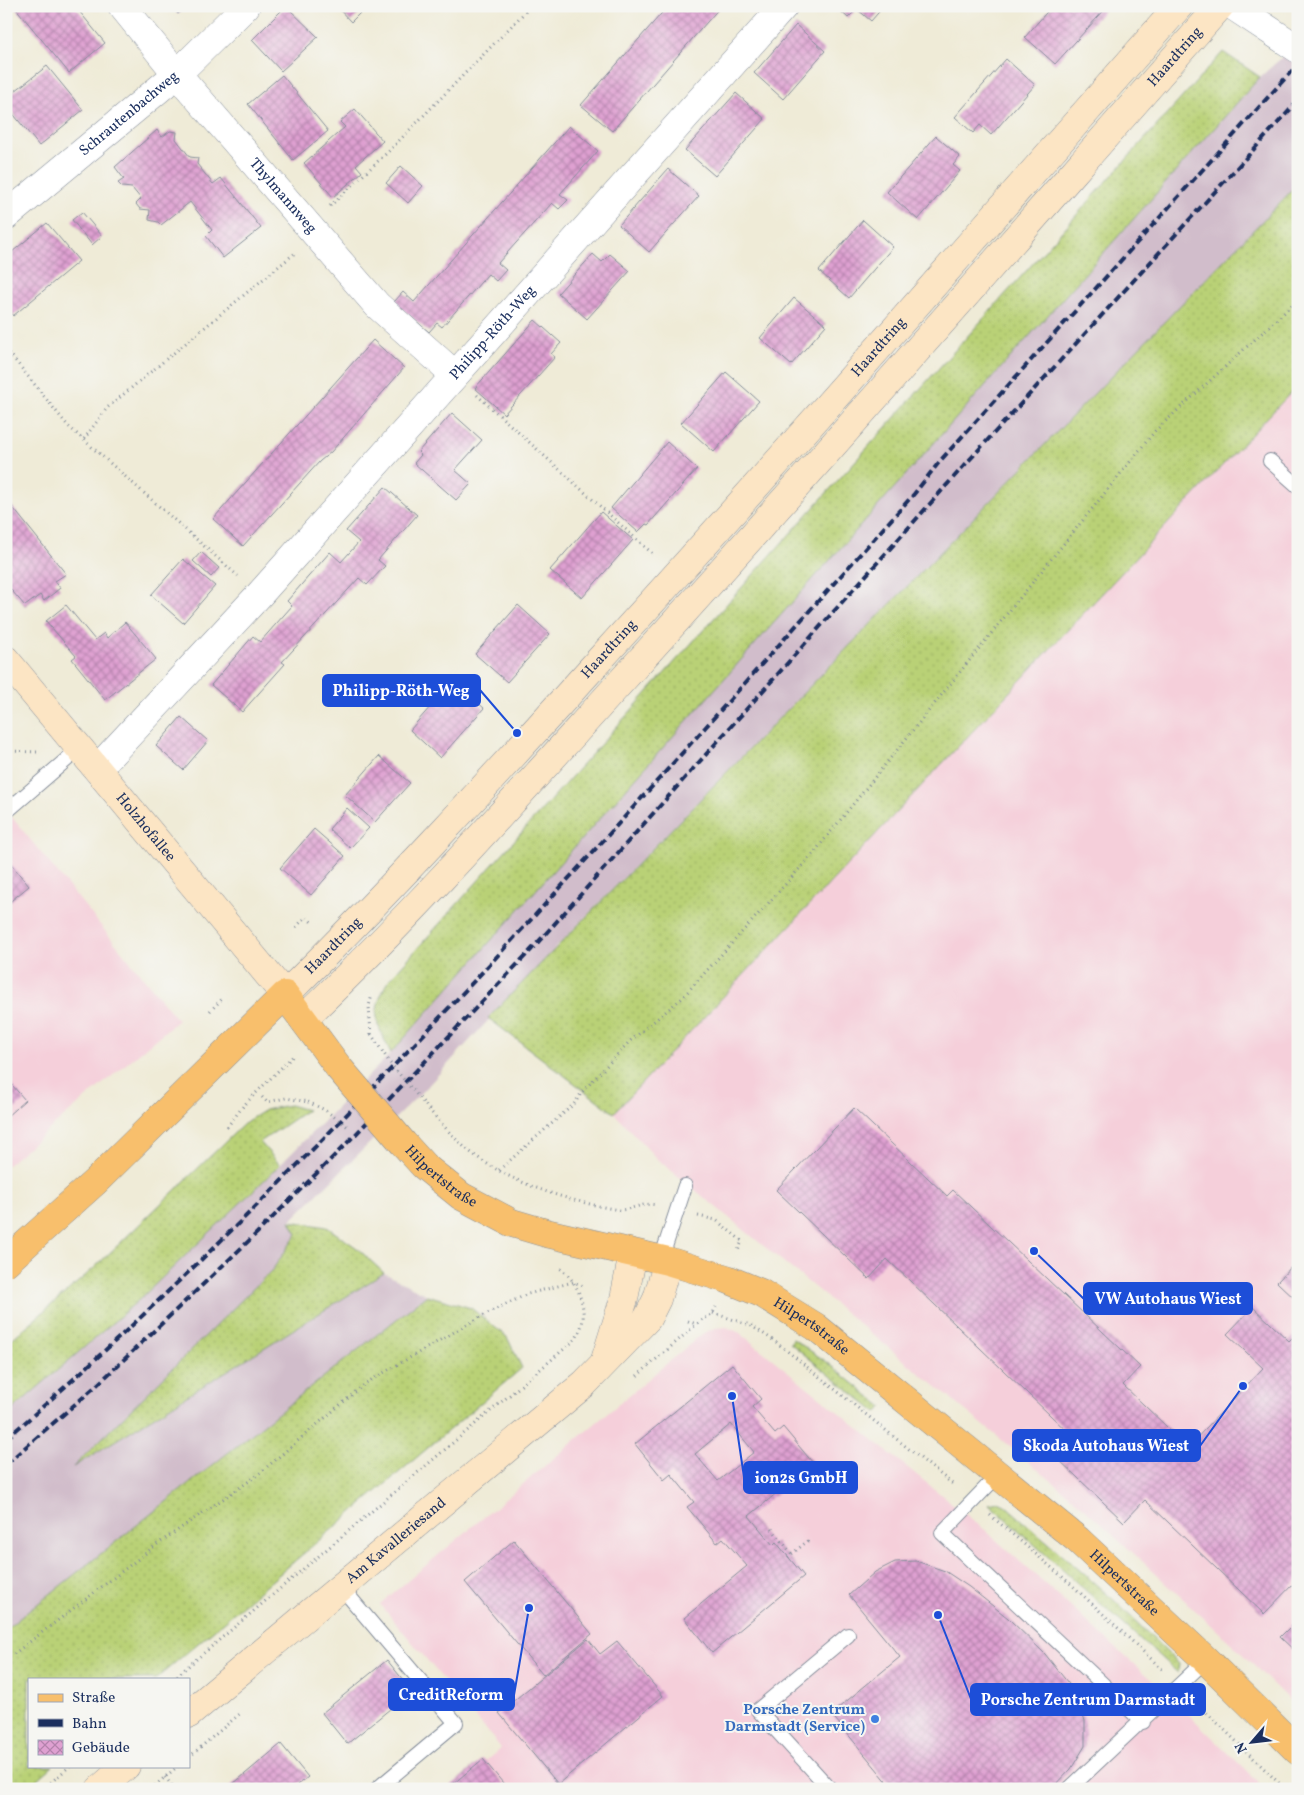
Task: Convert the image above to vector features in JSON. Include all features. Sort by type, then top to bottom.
[{"type":"main road","name":"Haardtring","points":[[6,1262],[96,1181],[285,995],[468,804],[677,576],[1180,6]]},
{"type":"main road","name":"Haardtring","points":[[303,1019],[359,966],[478,839],[693,602],[1220,6]]},
{"type":"main road","name":"Holzhofallee","points":[[6,660],[285,995]]},
{"type":"main road","name":"Hilpertstraße","points":[[285,995],[339,1068],[403,1143],[441,1181],[461,1196],[512,1222],[633,1254],[665,1260],[744,1286],[816,1326],[1078,1540],[1206,1660],[1298,1751]]},
{"type":"main road","points":[[603,1366],[624,1299],[633,1254]]},
{"type":"main road","name":"Am Kavalleriesand","points":[[190,1713],[603,1366],[647,1319],[658,1298],[665,1260]]},
{"type":"main road","points":[[100,1789],[124,1768]]},
{"type":"street","name":"Thylmannweg","points":[[122,6],[177,74],[377,306],[454,374]]},
{"type":"street","name":"Schrautenbachweg","points":[[6,216],[177,74],[246,6]]},
{"type":"street","name":"Philipp-Röth-Weg","points":[[97,769],[260,594],[454,374],[784,6]]},
{"type":"street","points":[[1233,6],[1287,42]]},
{"type":"lane","points":[[1270,461],[1298,486]]},
{"type":"lane","points":[[6,812],[80,748]]},
{"type":"lane","points":[[665,1260],[685,1186]]},
{"type":"lane","points":[[999,1474],[942,1533],[1143,1722]]},
{"type":"lane","points":[[341,1587],[456,1723],[377,1789]]},
{"type":"lane","points":[[830,1789],[758,1710],[848,1635]]},
{"type":"lane","points":[[1070,1789],[1143,1722],[1206,1660]]},
{"type":"path","points":[[84,439],[107,408],[313,230],[531,6]]},
{"type":"path","points":[[500,1170],[574,1104],[583,1091],[630,1041],[681,999],[812,855],[1155,431],[1298,300]]},
{"type":"path","points":[[6,349],[68,426],[260,594]]},
{"type":"path","points":[[454,374],[660,560]]},
{"type":"path","points":[[296,927],[306,917],[315,925]]},
{"type":"path","points":[[375,990],[369,1006],[371,1034],[390,1063],[432,1113],[468,1150],[500,1170],[539,1189],[610,1209],[628,1210],[647,1203]]},
{"type":"path","points":[[210,1011],[223,998]]},
{"type":"path","points":[[227,1127],[244,1105],[258,1092]]},
{"type":"path","points":[[262,1097],[266,1102],[286,1098],[308,1102],[325,1110],[354,1134]]},
{"type":"path","points":[[738,1251],[742,1241]]},
{"type":"path","points":[[6,1660],[159,1543],[255,1477],[366,1382],[487,1314],[528,1294],[573,1282],[584,1286]]},
{"type":"path","points":[[174,1678],[576,1339],[582,1324],[583,1306],[573,1282]]},
{"type":"path","points":[[688,1321],[696,1324],[713,1313],[716,1307]]},
{"type":"path","points":[[713,1313],[750,1326],[776,1342],[973,1501],[1073,1586],[1286,1789]]},
{"type":"path","points":[[772,1529],[792,1554]]},
{"type":"path","points":[[788,1557],[809,1540]]},
{"type":"path","points":[[43,1789],[68,1768]]},
{"type":"path","points":[[151,1789],[176,1768]]},
{"type":"path","points":[[165,1777],[175,1789]]},
{"type":"shaded area","points":[[1298,43],[1298,184],[555,948],[425,1089],[290,1221],[297,1234],[273,1269],[75,1465],[384,1273],[427,1295],[6,1629],[6,1415],[140,1299],[280,1165],[391,1053],[515,911],[1260,77]]},
{"type":"shaded area","points":[[1298,385],[1298,1709],[1233,1645],[1080,1504],[657,1159],[614,1113]]},
{"type":"shaded area","points":[[6,810],[178,1020],[6,1166]]},
{"type":"shaded area","points":[[727,1327],[740,1333],[984,1529],[1177,1703],[1260,1784],[1258,1789],[453,1789],[501,1748],[380,1604],[702,1334],[715,1328]]},
{"type":"green space","points":[[1223,52],[1260,77],[391,1053],[381,1033],[377,1017],[382,992],[388,981]]},
{"type":"green space","points":[[1298,184],[1298,385],[614,1113],[488,1018]]},
{"type":"green space","points":[[289,1105],[307,1110],[260,1142],[280,1165],[140,1299],[6,1415],[6,1344],[93,1269],[247,1121],[265,1110]]},
{"type":"green space","points":[[290,1221],[327,1227],[357,1248],[384,1273],[73,1467],[273,1269],[297,1234]]},
{"type":"green space","points":[[427,1295],[471,1308],[507,1337],[522,1368],[157,1678],[28,1678],[28,1768],[51,1768],[27,1789],[6,1789],[6,1629]]},
{"type":"green space","points":[[793,1339],[827,1362],[883,1407],[877,1413],[790,1343]]},
{"type":"green space","points":[[998,1502],[1005,1505],[1115,1601],[1179,1664],[1178,1673],[989,1504]]},
{"type":"building","points":[[14,6],[75,6],[105,43],[69,73]]},
{"type":"building","points":[[171,6],[187,6],[178,14]]},
{"type":"building","points":[[286,6],[318,37],[281,71],[252,40]]},
{"type":"building","points":[[336,6],[367,6],[351,22]]},
{"type":"building","points":[[668,6],[721,6],[612,131],[581,105]]},
{"type":"building","points":[[835,6],[884,6],[871,21],[857,9],[848,18]]},
{"type":"building","points":[[1052,6],[1108,6],[1055,64],[1025,37]]},
{"type":"building","points":[[796,25],[825,51],[783,99],[754,73]]},
{"type":"building","points":[[1006,59],[1035,85],[991,135],[980,125],[973,133],[955,117]]},
{"type":"building","points":[[47,66],[83,110],[39,146],[6,105],[6,98]]},
{"type":"building","points":[[282,75],[328,131],[293,160],[248,104]]},
{"type":"building","points":[[736,93],[765,119],[715,176],[685,150]]},
{"type":"building","points":[[355,109],[383,141],[356,165],[362,172],[333,197],[304,163],[345,127],[340,122]]},
{"type":"building","points":[[569,126],[598,151],[560,194],[568,200],[559,209],[552,203],[498,263],[506,270],[496,281],[488,274],[442,327],[437,323],[429,332],[394,302],[403,292],[414,302]]},
{"type":"building","points":[[157,130],[162,137],[170,131],[177,132],[176,139],[190,157],[198,158],[197,164],[213,184],[221,178],[261,228],[223,258],[206,236],[212,230],[190,202],[161,225],[158,222],[149,220],[150,210],[140,209],[136,204],[141,199],[132,188],[122,187],[118,183],[124,179],[115,167]]},
{"type":"building","points":[[936,136],[960,157],[953,165],[960,171],[918,220],[887,192]]},
{"type":"building","points":[[401,166],[423,186],[408,203],[386,183]]},
{"type":"building","points":[[668,169],[699,196],[649,252],[619,225]]},
{"type":"building","points":[[82,212],[102,236],[92,245],[72,220]]},
{"type":"building","points":[[863,220],[893,247],[849,298],[819,271]]},
{"type":"building","points":[[47,223],[79,261],[13,316],[10,312],[6,315],[6,257]]},
{"type":"building","points":[[593,254],[602,262],[610,254],[630,271],[587,319],[558,293]]},
{"type":"building","points":[[794,298],[826,325],[791,365],[760,338]]},
{"type":"building","points":[[535,320],[561,343],[551,354],[555,357],[504,414],[475,388]]},
{"type":"building","points":[[373,340],[404,368],[331,452],[320,461],[243,546],[213,519]]},
{"type":"building","points":[[726,372],[759,401],[714,452],[681,423]]},
{"type":"building","points":[[452,413],[482,440],[455,470],[471,484],[456,500],[414,463],[421,455],[418,452]]},
{"type":"building","points":[[667,442],[697,469],[648,525],[646,524],[638,532],[611,508]]},
{"type":"building","points":[[385,487],[417,515],[378,560],[385,566],[367,585],[359,578],[282,662],[285,664],[242,712],[211,685],[253,636],[260,642],[292,606],[287,601],[330,552],[341,562],[359,542],[346,531]]},
{"type":"building","points":[[6,499],[66,574],[55,581],[60,588],[44,601],[40,595],[25,606],[6,584]]},
{"type":"building","points":[[601,512],[633,540],[582,598],[550,570]]},
{"type":"building","points":[[201,552],[219,568],[211,577],[193,561]]},
{"type":"building","points":[[183,559],[215,586],[183,623],[151,595]]},
{"type":"building","points":[[66,605],[95,640],[104,633],[107,638],[125,622],[156,659],[105,700],[72,659],[76,656],[46,621]]},
{"type":"building","points":[[518,605],[550,634],[507,682],[475,654]]},
{"type":"building","points":[[453,681],[484,708],[440,758],[410,730]]},
{"type":"building","points":[[181,717],[208,741],[183,770],[156,746]]},
{"type":"building","points":[[379,756],[410,783],[375,822],[345,795]]},
{"type":"building","points":[[347,808],[369,828],[350,848],[329,829]]},
{"type":"building","points":[[314,829],[345,856],[311,895],[280,868]]},
{"type":"building","points":[[6,858],[29,886],[6,905]]},
{"type":"building","points":[[6,1078],[25,1100],[6,1117]]},
{"type":"building","points":[[854,1108],[947,1196],[953,1190],[1140,1367],[1123,1385],[1188,1447],[1263,1368],[1227,1334],[1253,1307],[1289,1341],[1298,1332],[1298,1579],[1264,1614],[1145,1500],[1124,1522],[1055,1456],[1073,1437],[887,1259],[869,1279],[776,1190]]},
{"type":"building","points":[[1298,1260],[1298,1302],[1277,1282]]},
{"type":"building","points":[[732,1364],[761,1399],[752,1407],[775,1434],[783,1427],[813,1463],[749,1516],[773,1545],[776,1542],[804,1576],[712,1653],[684,1618],[747,1566],[723,1538],[717,1543],[687,1507],[694,1502],[671,1474],[664,1480],[635,1444]],"holes":[[[731,1424],[754,1452],[718,1481],[695,1454]]]},
{"type":"building","points":[[514,1540],[592,1634],[543,1675],[465,1582]]},
{"type":"building","points":[[916,1561],[945,1571],[969,1587],[1008,1618],[1045,1654],[1076,1693],[1085,1721],[1085,1746],[1071,1769],[1052,1789],[883,1789],[889,1784],[831,1714],[900,1657],[849,1595],[875,1572],[895,1562]]},
{"type":"building","points":[[1298,1619],[1298,1654],[1280,1637]]},
{"type":"building","points":[[588,1639],[600,1654],[617,1641],[663,1696],[558,1784],[499,1713]]},
{"type":"building","points":[[387,1660],[412,1691],[347,1744],[322,1713]]},
{"type":"building","points":[[281,1744],[308,1777],[293,1789],[227,1789]]},
{"type":"building","points":[[483,1759],[508,1789],[447,1789]]},
{"type":"railway","points":[[6,1439],[128,1329],[246,1216],[361,1100],[474,981],[695,738],[914,494],[940,461],[1298,64]]},
{"type":"railway","points":[[6,1464],[95,1387],[257,1233],[355,1135],[532,949],[962,468],[1298,101]]},
{"type":"place","name":"Philipp-Röth-Weg","points":[[517,733]]},
{"type":"place","name":"VW Autohaus Wiest","points":[[1034,1251]]},
{"type":"place","name":"Skoda Autohaus Wiest","points":[[1243,1386]]},
{"type":"place","name":"ion2s GmbH","points":[[732,1396]]},
{"type":"place","name":"CreditReform","points":[[529,1608]]},
{"type":"place","name":"Porsche Zentrum Darmstadt","points":[[938,1615]]},
{"type":"place","name":"Porsche Zentrum Darmstadt (Service)","points":[[875,1719]]}]
